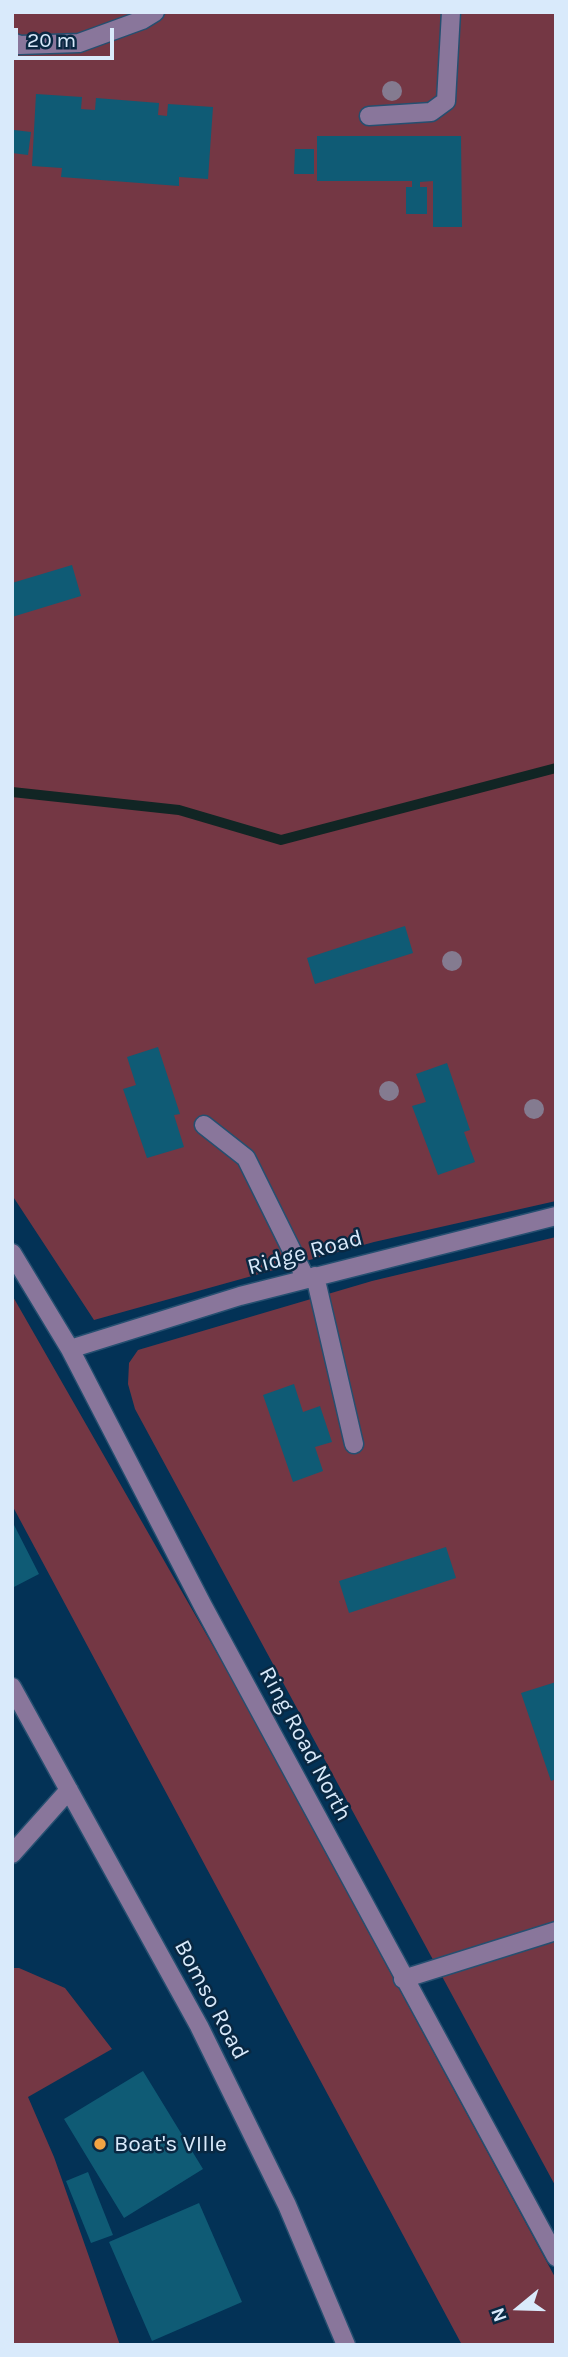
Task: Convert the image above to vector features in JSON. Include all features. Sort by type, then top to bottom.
[{"type":"street","points":[[12,42],[20,45],[79,43],[142,20],[155,12]]},
{"type":"street","points":[[369,116],[431,112],[446,101],[451,12]]},
{"type":"street","points":[[204,1125],[246,1158],[311,1277],[354,1444]]},
{"type":"street","name":"Ridge Road","points":[[70,1349],[311,1277],[556,1216]]},
{"type":"street","name":"Ring Road North","points":[[12,1253],[70,1349],[203,1606],[556,2257]]},
{"type":"street","name":"Bomso Road","points":[[12,1688],[199,2026],[286,2205],[346,2345]]},
{"type":"street","points":[[12,1854],[69,1790]]},
{"type":"street","points":[[403,1979],[556,1931]]},
{"type":"shaded area","points":[[12,12],[556,12],[556,1201],[374,1242],[94,1320],[12,1195]]},
{"type":"shaded area","points":[[556,1237],[556,2187],[135,1409],[128,1384],[129,1363],[138,1350],[372,1281]]},
{"type":"shaded area","points":[[12,1295],[229,1674],[556,2279],[556,2345],[462,2345],[12,1505]]},
{"type":"shaded area","points":[[12,1968],[19,1968],[65,1988],[112,2049],[28,2097],[54,2157],[120,2345],[12,2345]]},
{"type":"building","points":[[36,94],[82,97],[81,109],[95,110],[96,98],[159,103],[158,115],[167,116],[168,104],[213,107],[208,179],[179,177],[179,186],[61,177],[62,168],[32,166]]},
{"type":"building","points":[[14,130],[31,132],[28,155],[12,153]]},
{"type":"building","points":[[317,136],[461,136],[462,227],[433,227],[433,181],[420,182],[420,187],[427,187],[427,214],[406,214],[406,187],[412,187],[412,181],[317,181]]},
{"type":"building","points":[[295,149],[314,149],[314,174],[294,174]]},
{"type":"building","points":[[72,565],[81,596],[12,617],[12,583]]},
{"type":"building","points":[[405,926],[413,953],[315,984],[307,958]]},
{"type":"building","points":[[158,1047],[180,1114],[174,1115],[184,1147],[147,1158],[123,1089],[136,1085],[127,1057]]},
{"type":"building","points":[[447,1063],[470,1130],[464,1132],[475,1162],[438,1175],[412,1106],[426,1102],[416,1074]]},
{"type":"building","points":[[294,1384],[303,1412],[320,1406],[332,1442],[315,1447],[323,1471],[293,1482],[263,1395]]},
{"type":"building","points":[[12,1521],[39,1574],[12,1588]]},
{"type":"building","points":[[446,1547],[456,1578],[349,1613],[339,1581]]},
{"type":"building","points":[[556,1682],[556,1779],[551,1781],[521,1693]]},
{"type":"building","points":[[143,2071],[203,2169],[124,2218],[64,2119]]},
{"type":"building","points":[[88,2172],[113,2235],[91,2243],[66,2181]]},
{"type":"building","points":[[199,2203],[242,2302],[152,2341],[109,2242]]},
{"type":"waterway","points":[[12,792],[179,810],[281,840],[556,768]]},
{"type":"place","name":"Boat's VIlle","points":[[100,2144]]}]
